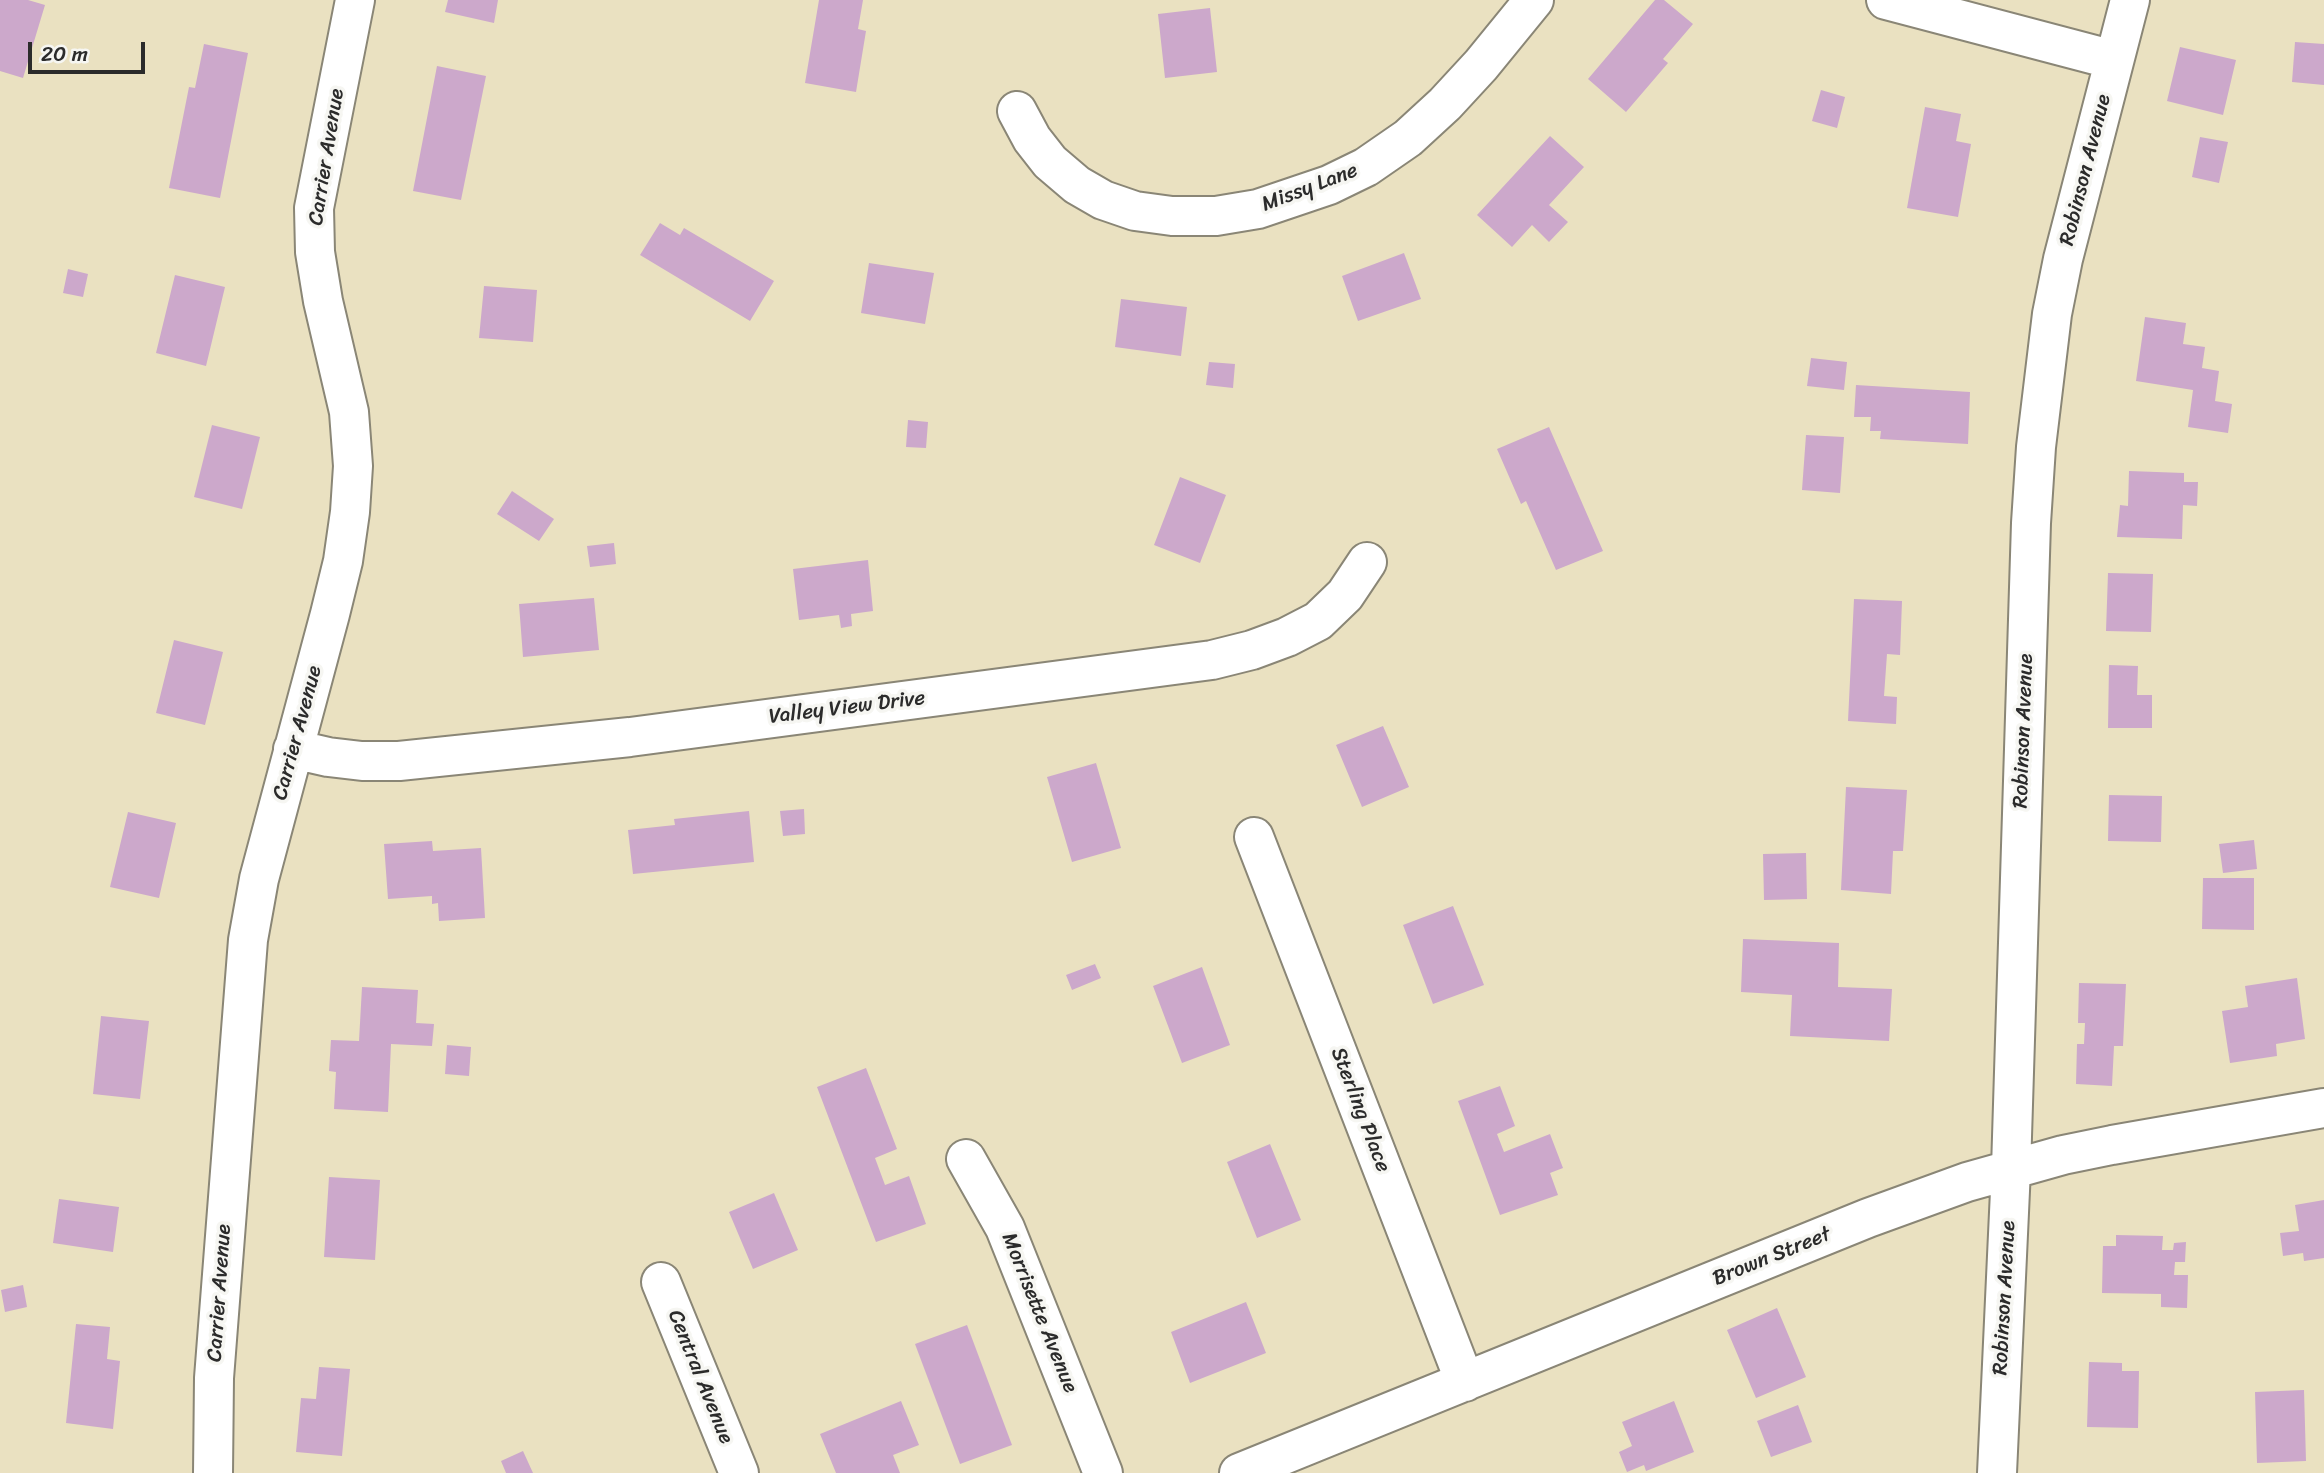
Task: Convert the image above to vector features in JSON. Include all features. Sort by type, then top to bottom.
[{"type":"street","name":"Carrier Avenue","points":[[213,1473],[216,1338],[248,940],[259,879],[343,561],[350,512],[353,466],[349,412],[323,301],[315,252],[314,208],[355,0]]},
{"type":"street","name":"Missy Lane","points":[[1017,111],[1032,139],[1050,162],[1077,185],[1103,200],[1135,211],[1172,216],[1216,216],[1258,209],[1329,185],[1366,167],[1408,138],[1445,104],[1534,0]]},
{"type":"street","points":[[1886,0],[2114,60]]},
{"type":"street","name":"Robinson Avenue","points":[[1997,1473],[2011,1169],[2031,523],[2036,447],[2052,314],[2075,208],[2130,0]]},
{"type":"street","name":"Valley View Drive","points":[[293,749],[362,761],[399,761],[630,737],[1212,660],[1252,650],[1287,637],[1318,621],[1345,595],[1367,562]]},
{"type":"street","name":"Sterling Place","points":[[1254,837],[1465,1382]]},
{"type":"street","name":"Brown Street","points":[[1239,1473],[1868,1218],[2011,1169],[2112,1145],[2324,1108]]},
{"type":"street","name":"Morrisette Avenue","points":[[966,1159],[1005,1228],[1103,1473]]},
{"type":"street","name":"Central Avenue","points":[[661,1282],[739,1473]]},
{"type":"building","points":[[0,0],[28,0],[45,5],[23,78],[0,71]]},
{"type":"building","points":[[448,0],[498,0],[494,23],[445,12]]},
{"type":"building","points":[[819,0],[863,0],[858,29],[866,31],[856,92],[805,83]]},
{"type":"building","points":[[1655,0],[1664,0],[1693,24],[1663,59],[1668,63],[1626,112],[1588,79]]},
{"type":"building","points":[[1210,8],[1217,72],[1165,78],[1158,14]]},
{"type":"building","points":[[2295,42],[2324,44],[2324,85],[2292,82]]},
{"type":"building","points":[[204,44],[248,53],[220,198],[169,188],[189,87],[195,88]]},
{"type":"building","points":[[2180,47],[2236,60],[2223,115],[2167,101]]},
{"type":"building","points":[[437,66],[486,76],[461,200],[413,191]]},
{"type":"building","points":[[1821,90],[1845,97],[1837,128],[1812,121]]},
{"type":"building","points":[[1925,107],[1961,114],[1956,141],[1971,144],[1958,217],[1907,208]]},
{"type":"building","points":[[1550,136],[1584,167],[1549,205],[1568,222],[1549,242],[1532,225],[1512,247],[1477,215]]},
{"type":"building","points":[[2200,137],[2228,142],[2219,183],[2192,177]]},
{"type":"building","points":[[660,223],[680,235],[684,228],[774,281],[750,321],[640,255]]},
{"type":"building","points":[[1404,253],[1421,299],[1358,321],[1342,276]]},
{"type":"building","points":[[869,263],[934,273],[925,324],[861,313]]},
{"type":"building","points":[[68,269],[88,274],[83,297],[63,293]]},
{"type":"building","points":[[175,275],[225,287],[206,366],[156,353]]},
{"type":"building","points":[[484,286],[537,290],[533,342],[479,338]]},
{"type":"building","points":[[1121,299],[1187,307],[1181,356],[1115,347]]},
{"type":"building","points":[[2145,317],[2186,323],[2183,344],[2205,347],[2202,368],[2219,371],[2215,401],[2232,404],[2228,433],[2188,427],[2193,390],[2136,381]]},
{"type":"building","points":[[1811,358],[1847,362],[1844,390],[1807,386]]},
{"type":"building","points":[[1209,362],[1235,364],[1233,388],[1206,385]]},
{"type":"building","points":[[1856,385],[1970,392],[1968,444],[1880,439],[1881,431],[1870,431],[1871,417],[1854,417]]},
{"type":"building","points":[[908,420],[928,422],[926,448],[906,447]]},
{"type":"building","points":[[212,425],[260,437],[242,509],[194,497]]},
{"type":"building","points":[[1549,427],[1603,551],[1556,570],[1526,501],[1521,504],[1497,449]]},
{"type":"building","points":[[1806,435],[1844,437],[1840,493],[1802,490]]},
{"type":"building","points":[[2129,471],[2184,473],[2184,482],[2198,482],[2197,506],[2183,505],[2182,539],[2117,537],[2120,505],[2128,506]]},
{"type":"building","points":[[1180,477],[1226,495],[1200,563],[1154,545]]},
{"type":"building","points":[[512,491],[554,519],[539,541],[497,514]]},
{"type":"building","points":[[614,543],[616,564],[590,567],[587,546]]},
{"type":"building","points":[[868,560],[873,611],[851,614],[852,626],[841,628],[839,615],[799,620],[793,569]]},
{"type":"building","points":[[2108,573],[2153,574],[2151,632],[2106,631]]},
{"type":"building","points":[[594,598],[599,650],[523,657],[519,604]]},
{"type":"building","points":[[1854,599],[1902,601],[1900,655],[1887,654],[1884,696],[1897,697],[1896,724],[1848,721]]},
{"type":"building","points":[[174,640],[223,652],[205,725],[156,713]]},
{"type":"building","points":[[2109,665],[2138,666],[2137,695],[2152,695],[2152,728],[2108,728]]},
{"type":"building","points":[[1383,726],[1409,787],[1362,807],[1336,745]]},
{"type":"building","points":[[1096,763],[1121,848],[1072,862],[1047,777]]},
{"type":"building","points":[[1846,787],[1907,790],[1903,851],[1893,851],[1891,894],[1841,890]]},
{"type":"building","points":[[2109,795],[2162,796],[2161,842],[2108,841]]},
{"type":"building","points":[[804,809],[805,834],[783,836],[780,811]]},
{"type":"building","points":[[749,811],[754,862],[633,874],[628,830],[675,825],[674,819]]},
{"type":"building","points":[[128,812],[176,823],[159,898],[110,887]]},
{"type":"building","points":[[2254,840],[2257,869],[2223,873],[2219,844]]},
{"type":"building","points":[[432,841],[433,851],[481,848],[485,918],[439,921],[438,903],[432,904],[432,896],[388,899],[384,844]]},
{"type":"building","points":[[1806,853],[1807,899],[1764,900],[1763,854]]},
{"type":"building","points":[[2203,878],[2254,878],[2254,930],[2202,929]]},
{"type":"building","points":[[1453,906],[1484,985],[1433,1004],[1403,925]]},
{"type":"building","points":[[1743,939],[1839,943],[1838,987],[1892,989],[1889,1041],[1790,1036],[1792,995],[1741,992]]},
{"type":"building","points":[[1095,964],[1101,978],[1072,990],[1066,975]]},
{"type":"building","points":[[1202,967],[1230,1045],[1182,1063],[1153,986]]},
{"type":"building","points":[[2297,978],[2305,1039],[2276,1044],[2277,1056],[2230,1063],[2222,1011],[2248,1007],[2245,986]]},
{"type":"building","points":[[2079,983],[2126,984],[2123,1046],[2114,1046],[2112,1086],[2076,1084],[2077,1044],[2084,1044],[2085,1023],[2078,1023]]},
{"type":"building","points":[[362,987],[418,990],[416,1023],[434,1024],[432,1046],[391,1044],[388,1112],[334,1109],[336,1072],[329,1071],[331,1040],[359,1041]]},
{"type":"building","points":[[101,1016],[149,1021],[140,1099],[93,1094]]},
{"type":"building","points":[[447,1045],[471,1047],[469,1076],[445,1074]]},
{"type":"building","points":[[866,1068],[897,1149],[875,1158],[885,1185],[909,1176],[926,1224],[876,1242],[817,1087]]},
{"type":"building","points":[[1500,1086],[1515,1126],[1497,1134],[1504,1152],[1550,1134],[1563,1168],[1550,1173],[1558,1195],[1500,1215],[1458,1101]]},
{"type":"building","points":[[1270,1144],[1301,1220],[1257,1238],[1227,1162]]},
{"type":"building","points":[[329,1177],[380,1180],[375,1260],[324,1257]]},
{"type":"building","points":[[774,1193],[798,1250],[753,1269],[729,1212]]},
{"type":"building","points":[[59,1199],[119,1207],[113,1252],[53,1243]]},
{"type":"building","points":[[2324,1200],[2324,1258],[2304,1261],[2303,1253],[2283,1256],[2280,1233],[2299,1231],[2295,1205]]},
{"type":"building","points":[[2116,1235],[2163,1236],[2162,1250],[2173,1250],[2174,1243],[2186,1242],[2185,1262],[2175,1262],[2174,1275],[2188,1275],[2187,1308],[2161,1307],[2161,1294],[2102,1293],[2103,1246],[2116,1246]]},
{"type":"building","points":[[23,1285],[27,1307],[5,1312],[1,1290]]},
{"type":"building","points":[[1246,1302],[1266,1353],[1190,1383],[1171,1332]]},
{"type":"building","points":[[1777,1308],[1806,1377],[1756,1398],[1727,1330]]},
{"type":"building","points":[[76,1324],[110,1327],[107,1359],[120,1361],[113,1429],[66,1423]]},
{"type":"building","points":[[967,1325],[1012,1445],[960,1464],[915,1344]]},
{"type":"building","points":[[2089,1362],[2122,1363],[2122,1371],[2139,1371],[2138,1428],[2087,1427]]},
{"type":"building","points":[[319,1367],[350,1369],[342,1456],[296,1452],[301,1398],[316,1399]]},
{"type":"building","points":[[2304,1390],[2306,1461],[2257,1463],[2255,1392]]},
{"type":"building","points":[[901,1401],[919,1445],[893,1455],[900,1473],[836,1473],[820,1434]]},
{"type":"building","points":[[1674,1401],[1694,1452],[1646,1471],[1644,1465],[1627,1472],[1619,1452],[1632,1446],[1622,1422]]},
{"type":"building","points":[[1798,1405],[1812,1442],[1771,1457],[1757,1421]]},
{"type":"building","points":[[523,1451],[533,1473],[506,1473],[501,1461]]}]
